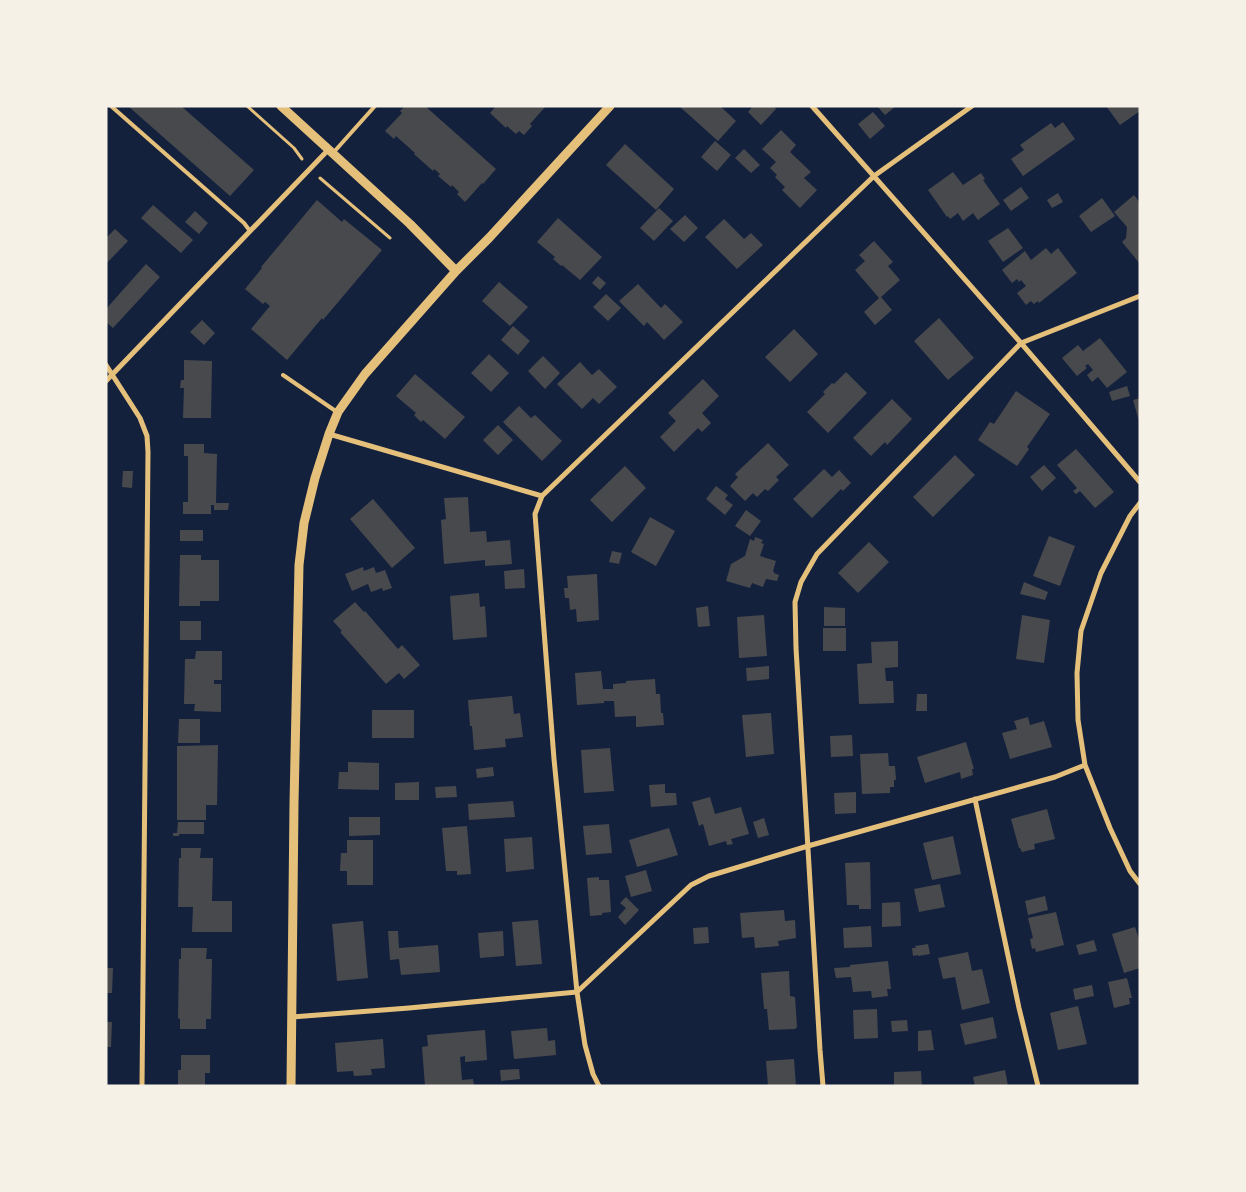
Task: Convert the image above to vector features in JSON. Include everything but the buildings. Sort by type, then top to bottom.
[{"type":"street","points":[[281,106],[410,224],[456,271]]},
{"type":"street","points":[[291,1086],[299,565],[308,505],[329,434],[338,412],[360,379],[456,271],[610,106]]},
{"type":"street","points":[[812,106],[1021,343],[1140,482]]},
{"type":"street","points":[[598,1086],[585,1046],[576,992],[554,759],[535,514],[542,496],[874,176],[972,106]]},
{"type":"street","points":[[106,381],[250,231],[331,151]]},
{"type":"street","points":[[823,1086],[796,648],[796,602],[801,582],[817,554],[1021,343],[1140,296]]},
{"type":"street","points":[[106,365],[140,418],[146,436],[148,452],[142,1086]]},
{"type":"street","points":[[329,434],[542,496]]},
{"type":"street","points":[[1140,504],[1130,516],[1101,573],[1081,632],[1077,673],[1078,720],[1085,765],[1110,828],[1130,871],[1140,884]]},
{"type":"street","points":[[292,1017],[576,992],[691,884],[709,876],[808,846],[1055,777],[1085,765]]},
{"type":"street","points":[[975,799],[1019,1008],[1038,1086]]},
{"type":"lane","points":[[111,106],[244,223],[250,231]]},
{"type":"lane","points":[[331,151],[375,106]]},
{"type":"lane","points":[[283,375],[338,412]]}]
